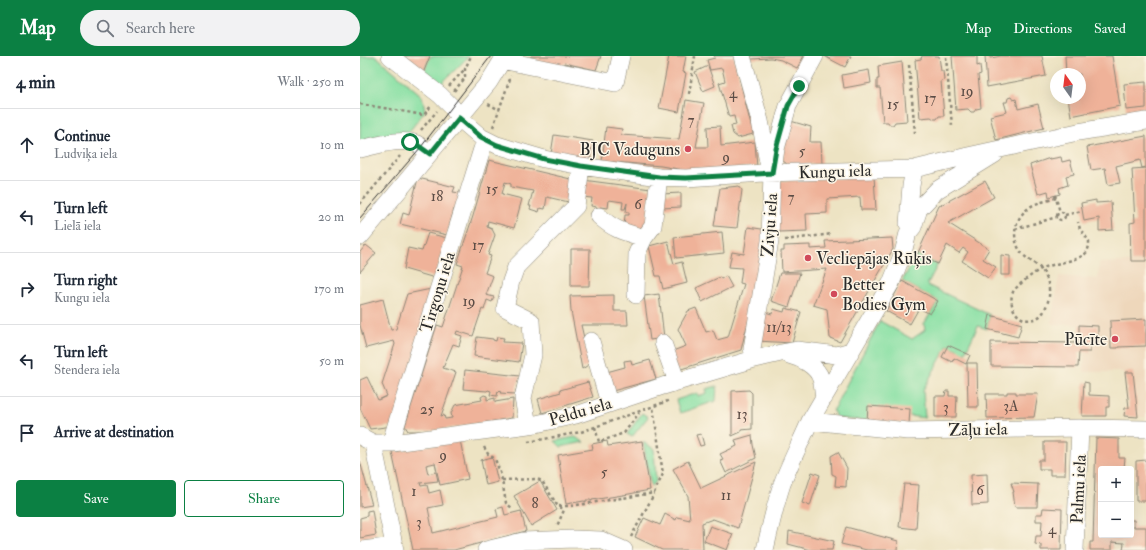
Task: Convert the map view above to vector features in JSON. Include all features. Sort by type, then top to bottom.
[{"type":"street","name":"Kungu iela","points":[[390,56],[440,95],[452,107],[459,118],[484,144],[497,145],[544,159],[581,166],[659,177],[686,178],[772,173],[914,169],[1099,128],[1146,121]]},
{"type":"street","points":[[360,236],[508,60],[615,83],[621,56]]},
{"type":"street","name":"Zivju iela","points":[[742,56],[760,121],[768,162],[772,173],[770,241],[752,349]]},
{"type":"street","points":[[772,173],[776,149],[788,106],[815,56]]},
{"type":"street","points":[[360,149],[390,142],[410,142],[416,144],[430,154]]},
{"type":"street","name":"Tirgoņu iela","points":[[393,435],[484,144]]},
{"type":"street","points":[[919,209],[937,190],[1006,148]]},
{"type":"street","points":[[528,425],[523,398],[533,355],[531,321],[506,308],[511,281],[516,267],[576,206],[581,166]]},
{"type":"street","points":[[908,233],[913,227],[919,209],[920,197],[918,175],[914,169]]},
{"type":"street","points":[[765,550],[776,502],[783,482],[810,421],[891,283],[903,253],[908,233],[911,186],[914,169]]},
{"type":"street","points":[[636,294],[637,253],[644,238],[653,226],[659,177]]},
{"type":"street","points":[[599,216],[619,231],[644,238]]},
{"type":"street","points":[[591,341],[609,403]]},
{"type":"street","points":[[663,343],[677,382]]},
{"type":"street","name":"Peldu iela","points":[[364,438],[393,444],[528,425],[576,415],[677,382],[751,360],[781,353],[797,350],[837,355],[852,351]]},
{"type":"street","points":[[781,353],[808,363],[818,371],[824,398]]},
{"type":"street","name":"Zāļu iela","points":[[810,421],[908,431],[1080,428],[1146,429]]},
{"type":"street","name":"Palmu iela","points":[[1075,550],[1080,428]]},
{"type":"street","points":[[362,550],[395,548],[364,438]]},
{"type":"street","points":[[486,550],[523,541],[574,539],[601,540],[626,546]]},
{"type":"path","points":[[689,94],[695,56]]},
{"type":"path","points":[[946,57],[952,126]]},
{"type":"path","points":[[484,144],[500,110],[508,60]]},
{"type":"path","points":[[909,65],[915,133]]},
{"type":"path","points":[[360,104],[413,113]]},
{"type":"path","points":[[1065,215],[1063,212],[1060,212],[1055,197],[1029,207],[1016,223],[1014,233],[1016,244],[1022,254],[1041,269],[1049,284],[1049,299],[1043,314],[1034,319],[1024,320],[1016,314],[1011,303],[1013,292],[1022,283],[1041,269],[1063,261],[1079,258],[1085,254],[1088,249],[1089,241],[1080,229],[1078,222]]},
{"type":"path","points":[[1015,229],[1057,217],[1061,220],[1064,219],[1065,215],[1082,211]]},
{"type":"path","points":[[1057,217],[1057,214],[1060,212]]},
{"type":"path","points":[[770,241],[801,239],[832,234]]},
{"type":"path","points":[[626,546],[663,474],[653,407]]},
{"type":"path","points":[[595,428],[599,442],[624,433],[640,412]]},
{"type":"path","points":[[484,447],[488,454],[495,459],[502,480],[506,503],[512,508]]},
{"type":"path","points":[[502,480],[537,479],[542,481],[559,506],[564,510],[554,532]]},
{"type":"path","points":[[559,506],[571,506],[654,493]]},
{"type":"shaded area","name":"Pūcīte","points":[[1146,261],[1146,417],[1138,417],[1133,372],[1084,372],[1084,325],[1051,324],[1059,276],[1098,279],[1099,263]]},
{"type":"green space","points":[[360,56],[376,56],[422,96],[425,111],[405,137],[360,146]]},
{"type":"green space","points":[[430,56],[469,56],[439,86],[422,76]]},
{"type":"green space","points":[[917,255],[938,264],[927,285],[990,315],[987,329],[978,326],[965,353],[948,345],[923,390],[925,418],[909,416],[867,421],[836,418],[833,410],[880,321],[912,339],[925,330],[924,324],[938,301],[902,281]]},
{"type":"green space","points":[[717,386],[716,401],[680,413],[676,400],[697,393],[698,396],[707,393],[706,389]]},
{"type":"green space","points":[[642,413],[648,417],[632,437],[627,434]]},
{"type":"green space","points":[[575,437],[584,442],[561,447],[555,441]]},
{"type":"green space","points":[[643,442],[654,449],[656,482],[651,486]]},
{"type":"building","points":[[402,56],[430,56],[422,76]]},
{"type":"building","points":[[531,56],[601,56],[596,70],[564,63],[563,68],[530,59]]},
{"type":"building","points":[[669,56],[686,56],[683,72],[686,73],[679,112],[659,108]]},
{"type":"building","points":[[714,56],[734,56],[753,134],[738,138],[733,134],[731,126],[736,125],[734,116],[729,117],[719,83],[725,81],[722,68],[710,70],[707,60],[715,58]]},
{"type":"building","points":[[750,56],[804,56],[797,68],[781,60],[771,58],[751,59]]},
{"type":"building","points":[[824,56],[851,56],[845,67]]},
{"type":"building","points":[[922,56],[939,56],[941,71],[943,71],[944,80],[941,81],[944,116],[939,116],[937,119],[931,117],[920,118],[915,60],[921,59]]},
{"type":"building","points":[[952,56],[977,56],[977,66],[980,65],[981,74],[978,75],[981,108],[976,109],[974,112],[971,112],[968,109],[956,110]]},
{"type":"building","points":[[985,56],[990,56],[990,58],[1001,56],[1042,56],[1046,76],[987,87]]},
{"type":"building","points":[[1065,56],[1112,56],[1120,106],[1071,116],[1069,104],[1086,104],[1086,68],[1066,68]]},
{"type":"building","points":[[902,62],[907,121],[895,122],[893,125],[890,125],[888,122],[883,122],[880,88],[877,88],[877,79],[879,79],[878,66]]},
{"type":"building","points":[[708,66],[715,86],[703,91],[695,72]]},
{"type":"building","points":[[869,70],[871,83],[844,88],[842,75]]},
{"type":"building","points":[[1146,82],[1146,108],[1126,110],[1124,84]]},
{"type":"building","points":[[1011,97],[1013,100],[1016,99],[1018,109],[1038,104],[1044,128],[996,140],[990,116],[1007,112],[1004,102],[1007,102],[1008,98]]},
{"type":"building","points":[[686,100],[704,103],[696,147],[708,147],[707,127],[720,126],[721,146],[755,142],[757,167],[695,172],[661,166],[602,161],[606,127],[622,129],[621,135],[679,139]]},
{"type":"building","points":[[787,120],[811,127],[810,142],[821,142],[822,164],[788,165],[782,160]]},
{"type":"building","points":[[554,135],[593,141],[590,160],[551,154]]},
{"type":"building","points":[[1146,136],[1146,167],[1142,168],[1140,160],[1116,166],[1120,183],[1108,185],[1105,168],[1091,170],[1087,147]]},
{"type":"building","points":[[1061,157],[1062,162],[1070,160],[1074,174],[1066,176],[1068,185],[1059,188],[1060,194],[1049,197],[1048,191],[1038,194],[1030,165],[1050,158]]},
{"type":"building","points":[[489,160],[575,180],[573,203],[547,197],[545,209],[540,208],[539,212],[530,209],[531,206],[529,206],[533,191],[511,187],[511,184],[505,182],[502,194],[522,199],[514,228],[488,221],[487,227],[492,229],[495,235],[488,255],[491,256],[485,273],[493,276],[486,295],[494,297],[492,302],[487,300],[484,310],[482,309],[473,336],[457,331],[456,334],[462,336],[459,346],[453,344],[443,368],[456,372],[441,416],[444,415],[445,419],[452,418],[451,413],[455,405],[482,400],[481,397],[484,395],[487,396],[487,400],[495,398],[495,402],[513,399],[512,418],[439,430],[408,431],[405,426],[437,325],[443,327],[463,266],[457,264]]},
{"type":"building","points":[[1146,168],[1146,261],[1131,261],[1130,223],[1135,222],[1132,169]]},
{"type":"building","points":[[874,176],[876,210],[861,210],[860,197],[827,199],[827,213],[806,214],[807,231],[778,232],[775,181]]},
{"type":"building","points":[[418,178],[455,187],[453,192],[460,193],[457,209],[454,209],[447,235],[400,224],[403,213],[409,215]]},
{"type":"building","points":[[583,180],[651,189],[646,229],[624,226],[625,215],[629,215],[629,212],[626,212],[627,203],[625,209],[622,209],[623,202],[609,200],[608,208],[600,207],[600,210],[597,210],[597,207],[591,206],[592,198],[581,197]]},
{"type":"building","points":[[985,181],[994,197],[948,223],[989,249],[983,259],[996,267],[988,278],[962,261],[968,252],[963,248],[959,253],[947,245],[938,264],[917,255],[939,206]]},
{"type":"building","points":[[739,186],[742,190],[737,228],[714,226],[720,188]]},
{"type":"building","points":[[681,193],[681,207],[662,208],[661,194]]},
{"type":"building","points":[[1096,200],[1096,203],[1111,202],[1113,230],[1099,231],[1099,218],[1084,221],[1081,203]]},
{"type":"building","points":[[748,227],[768,230],[759,286],[741,350],[675,371],[670,352],[686,346],[678,329],[688,311],[696,308],[706,332],[713,330],[717,340],[728,337],[744,284],[740,283],[742,268],[729,267],[732,252],[744,254]]},
{"type":"building","points":[[722,232],[724,253],[676,258],[674,237]]},
{"type":"building","points":[[428,233],[447,238],[435,278],[404,269],[408,248],[422,251]]},
{"type":"building","points":[[892,238],[893,249],[840,342],[830,338],[827,309],[813,305],[827,269],[782,272],[781,251],[784,251],[784,246],[810,245],[810,249],[826,248],[825,241]]},
{"type":"building","points":[[668,241],[674,264],[682,262],[687,283],[663,289],[660,276],[656,276],[649,246]]},
{"type":"building","points":[[366,245],[376,253],[360,272],[360,252]]},
{"type":"building","points":[[571,249],[590,249],[589,286],[571,286]]},
{"type":"building","points":[[1001,255],[1010,256],[1010,275],[1001,275]]},
{"type":"building","points":[[780,273],[800,273],[789,307],[771,301]]},
{"type":"building","points":[[726,276],[732,287],[702,302],[696,288],[720,277],[721,279]]},
{"type":"building","points":[[902,281],[938,301],[930,314],[919,308],[910,324],[886,311]]},
{"type":"building","points":[[436,288],[393,426],[370,429],[360,408],[360,380],[367,377],[378,400],[387,396],[382,384],[395,344],[394,341],[366,348],[360,325],[360,305],[383,299],[391,330],[396,329],[407,294]]},
{"type":"building","points":[[659,294],[664,338],[650,340],[644,296]]},
{"type":"building","points":[[614,295],[614,311],[627,311],[628,325],[581,325],[590,364],[582,369],[571,311],[570,296]]},
{"type":"building","points":[[785,308],[801,312],[792,343],[757,341],[765,312],[772,314],[773,309],[784,312]]},
{"type":"building","points":[[990,315],[1022,324],[1018,337],[987,329]]},
{"type":"building","points":[[1146,319],[1146,346],[1111,348],[1110,321]]},
{"type":"building","points":[[1079,325],[1098,326],[1098,342],[1090,342],[1090,352],[1079,352],[1078,367],[991,366],[991,342],[1079,343]]},
{"type":"building","points":[[477,337],[493,339],[496,341],[497,337],[504,338],[503,342],[522,343],[519,362],[474,356]]},
{"type":"building","points":[[948,345],[970,355],[966,364],[954,358],[952,362],[942,357]]},
{"type":"building","points":[[631,360],[632,365],[650,360],[656,379],[609,392],[603,373],[625,367],[624,361]]},
{"type":"building","points":[[967,363],[977,363],[978,407],[968,407]]},
{"type":"building","points":[[465,370],[520,376],[515,394],[500,393],[501,392],[498,391],[497,396],[490,395],[491,391],[488,390],[463,389]]},
{"type":"building","points":[[1125,372],[1133,372],[1138,417],[1124,416],[1125,408],[1129,408]]},
{"type":"building","points":[[588,382],[593,397],[542,413],[538,399],[561,392],[560,390]]},
{"type":"building","points":[[1084,382],[1089,383],[1089,395],[1109,396],[1109,407],[1106,407],[1106,416],[1082,416]]},
{"type":"building","points":[[749,390],[752,393],[752,429],[741,430],[741,432],[732,436],[732,391]]},
{"type":"building","points":[[946,391],[949,391],[949,396],[957,396],[956,417],[935,417],[935,396],[945,396]]},
{"type":"building","points":[[1007,392],[1016,392],[1016,394],[1038,394],[1034,417],[987,418],[986,394],[1007,394]]},
{"type":"building","points":[[868,406],[910,409],[909,424],[867,421]]},
{"type":"building","points":[[701,434],[704,445],[700,446],[696,435]]},
{"type":"building","points":[[752,435],[756,458],[726,473],[720,460],[723,459],[720,454],[737,446],[735,440]]},
{"type":"building","points":[[1096,438],[1119,439],[1119,458],[1125,458],[1124,466],[1098,466],[1098,538],[1134,538],[1134,527],[1146,527],[1146,550],[1123,550],[1124,543],[1112,542],[1112,550],[1090,550],[1090,542],[1093,542]]},
{"type":"building","points":[[460,440],[468,479],[440,485],[435,463],[426,465],[428,474],[436,472],[438,481],[420,483],[421,486],[427,485],[429,493],[440,490],[443,505],[428,508],[433,533],[498,517],[496,509],[503,507],[505,515],[521,511],[526,531],[454,550],[413,550],[392,452]]},
{"type":"building","points":[[607,441],[608,446],[642,441],[650,490],[592,501],[586,500],[586,502],[566,504],[558,455],[593,449],[592,444]]},
{"type":"building","points":[[1044,442],[1066,442],[1065,475],[1050,475],[1050,469],[1039,469],[1039,460],[1044,460]]},
{"type":"building","points":[[838,452],[847,468],[846,487],[835,486],[836,476],[832,474],[831,456]]},
{"type":"building","points":[[492,457],[498,482],[486,485],[481,460]]},
{"type":"building","points":[[1146,460],[1146,501],[1136,501],[1136,461]]},
{"type":"building","points":[[360,461],[372,505],[360,507]]},
{"type":"building","points":[[688,461],[701,488],[756,462],[738,528],[713,519],[702,523],[703,550],[662,550],[635,537],[644,518],[660,525],[665,514],[676,520],[677,517],[690,520],[688,496],[673,469]]},
{"type":"building","points":[[812,472],[820,475],[810,506],[802,503]]},
{"type":"building","points":[[987,474],[988,504],[972,505],[971,475]]},
{"type":"building","points":[[540,481],[557,510],[531,526],[514,496]]},
{"type":"building","points":[[1011,483],[1038,484],[1037,507],[1015,507],[1014,492]]},
{"type":"building","points":[[904,484],[919,485],[916,529],[899,527]]},
{"type":"building","points":[[1043,508],[1062,509],[1061,550],[1041,550],[1041,545],[1035,544],[1036,536],[1041,536],[1042,521],[1036,521],[1036,514],[1042,514]]},
{"type":"building","points":[[372,510],[376,535],[360,538],[360,518],[367,516],[367,511]]},
{"type":"building","points":[[710,526],[733,534],[727,550],[704,541]]},
{"type":"building","points":[[846,527],[898,541],[897,550],[867,550],[841,544]]},
{"type":"building","points":[[789,531],[834,541],[832,550],[811,550],[788,544]]},
{"type":"tram line","points":[[360,218],[421,147],[491,56]]},
{"type":"place","name":"BJC Vaduguns","points":[[688,149]]},
{"type":"place","name":"Vecliepājas Rūķis","points":[[808,258]]},
{"type":"place","name":"Better Bodies Gym","points":[[834,294]]},
{"type":"place","name":"Pūcīte","points":[[1115,339]]},
{"type":"route","points":[[410,142],[416,144],[430,154],[459,118],[481,137],[497,145],[544,159],[581,166],[659,177],[686,178],[772,173],[776,149],[788,106],[799,86]]}]
